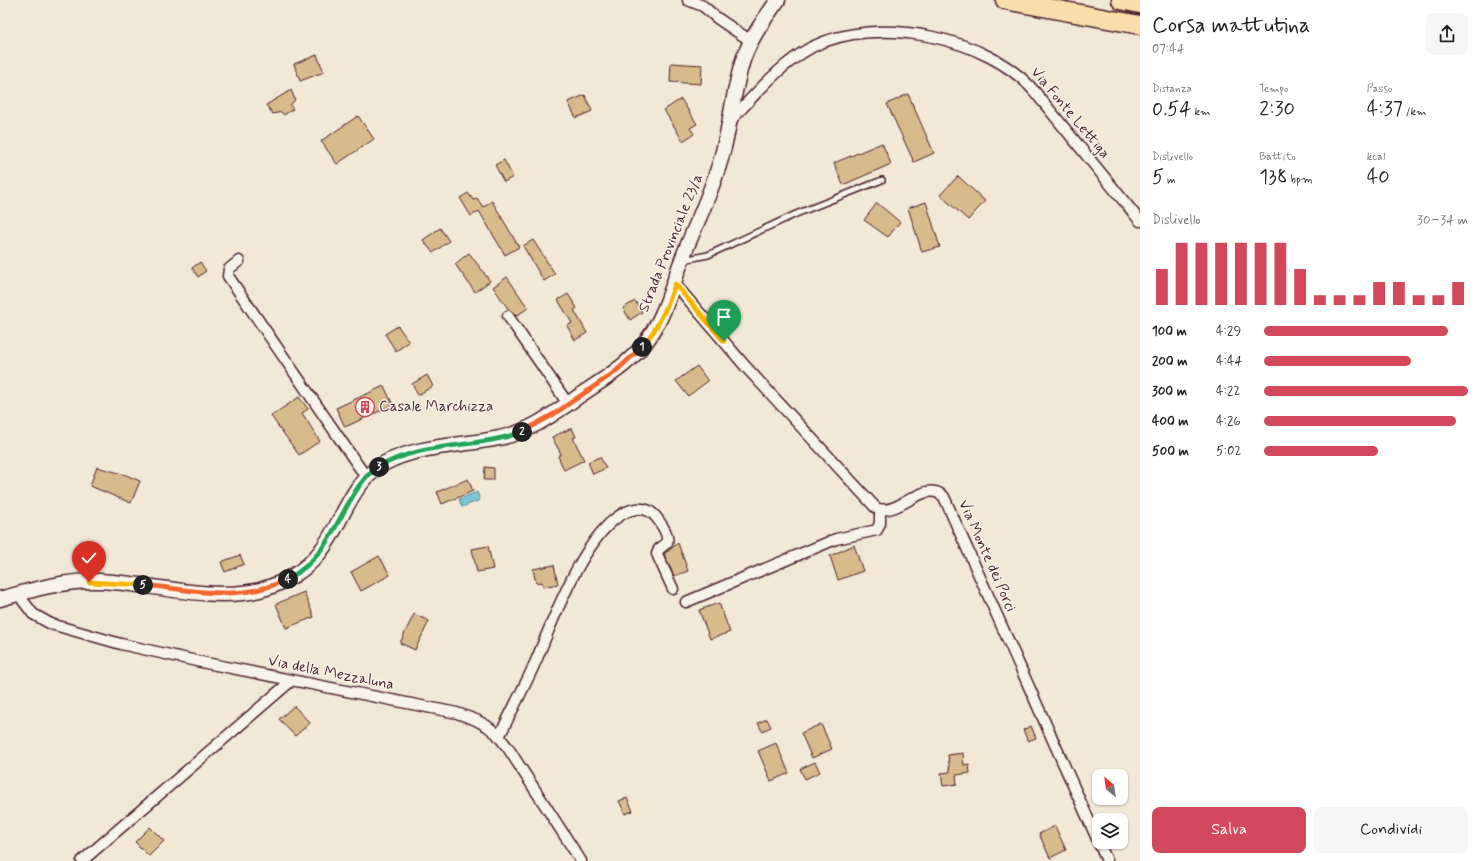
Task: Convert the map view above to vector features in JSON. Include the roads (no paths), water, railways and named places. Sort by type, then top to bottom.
[{"type":"highway","points":[[1005,0],[1140,25]]},
{"type":"highway","points":[[1120,0],[1140,4]]},
{"type":"street","points":[[688,0],[703,6],[716,18],[751,41]]},
{"type":"street","name":"Strada Provinciale 23/a","points":[[0,600],[18,594],[93,581],[219,594],[245,593],[264,588],[293,576],[315,559],[325,545],[354,493],[366,477],[387,462],[408,454],[499,438],[521,432],[539,423],[615,372],[639,350],[650,337],[675,284],[682,260],[718,173],[740,73],[751,41],[778,0]]},
{"type":"street","name":"Via Fonte Lettiga","points":[[729,122],[782,68],[800,55],[823,42],[845,36],[875,33],[911,34],[943,39],[978,50],[998,60],[1018,73],[1036,92],[1140,221]]},
{"type":"street","points":[[239,261],[229,270],[228,276],[366,477]]},
{"type":"street","points":[[675,284],[745,366],[870,502],[880,510],[880,523],[877,530],[836,539],[686,602]]},
{"type":"street","points":[[508,316],[568,404]]},
{"type":"street","name":"Via Monte dei Porci","points":[[880,510],[892,508],[930,491],[939,492],[946,500],[1107,861]]},
{"type":"street","points":[[499,737],[576,571],[593,543],[615,520],[629,511],[638,509],[646,509],[655,516],[667,537],[667,543],[659,549],[656,554],[673,589]]},
{"type":"street","name":"Via della Mezzaluna","points":[[18,594],[32,614],[51,624],[128,646],[291,681],[457,713],[479,721],[499,737],[581,861]]},
{"type":"street","points":[[82,861],[291,681]]},
{"type":"lane","points":[[682,260],[694,259],[708,255],[796,214],[882,180]]},
{"type":"water","points":[[477,492],[480,500],[462,507],[459,499]]},
{"type":"place","name":"Casale Marchizza","points":[[365,407]]}]
